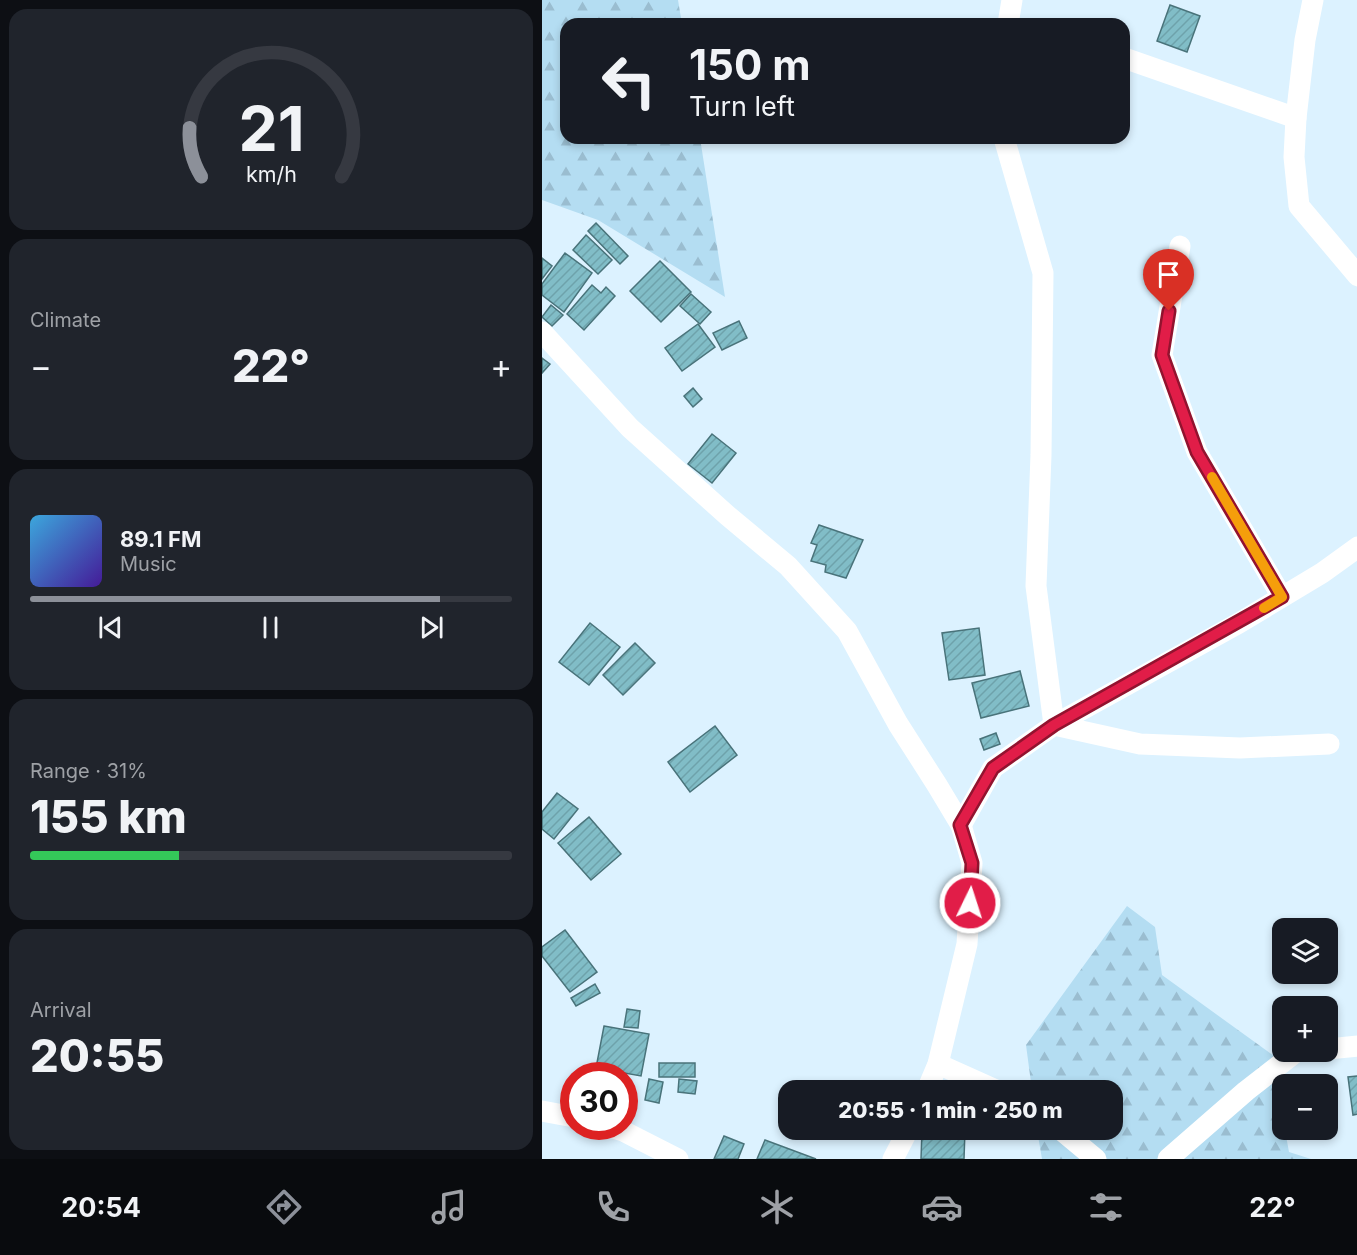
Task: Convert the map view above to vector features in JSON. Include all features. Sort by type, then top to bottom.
[{"type":"street","points":[[1313,0],[1305,40],[1296,118],[1294,157],[1299,206],[1358,276]]},
{"type":"street","points":[[1130,60],[1296,118]]},
{"type":"street","points":[[1006,144],[1043,273],[1041,455],[1036,586],[1054,725]]},
{"type":"street","points":[[1180,246],[1162,355],[1197,452],[1282,597]]},
{"type":"street","points":[[542,332],[630,428],[728,516],[788,566],[847,631],[898,724],[960,825],[972,863],[967,944],[938,1064],[931,1080]]},
{"type":"street","points":[[960,825],[993,768],[1054,725],[1282,597],[1322,573],[1358,547]]},
{"type":"street","points":[[1054,725],[1140,744],[1240,748],[1330,744]]},
{"type":"street","points":[[1338,1047],[1358,1046]]},
{"type":"street","points":[[1168,1159],[1283,1062]]},
{"type":"street","points":[[938,1064],[974,1080]]},
{"type":"street","points":[[542,1111],[560,1114]]},
{"type":"street","points":[[638,1139],[678,1159]]},
{"type":"street","points":[[893,1159],[903,1140]]},
{"type":"street","points":[[1073,1140],[1096,1159]]},
{"type":"green space","points":[[542,0],[678,0],[681,18],[560,18],[560,144],[701,144],[725,297],[598,220],[542,200]]},
{"type":"green space","points":[[1127,906],[1155,927],[1162,975],[1272,1055],[1277,1074],[1272,1074],[1272,1140],[1287,1140],[1289,1152],[1311,1159],[1042,1159],[1039,1140],[1123,1140],[1123,1080],[1031,1080],[1026,1045]]},
{"type":"building","points":[[1170,5],[1200,16],[1187,52],[1157,41]]},
{"type":"building","points":[[596,223],[628,256],[620,264],[588,231]]},
{"type":"building","points":[[586,235],[612,260],[598,274],[573,250]]},
{"type":"building","points":[[565,253],[592,273],[564,312],[542,295],[542,284]]},
{"type":"building","points":[[542,258],[552,266],[542,279]]},
{"type":"building","points":[[660,261],[691,292],[661,322],[630,291]]},
{"type":"building","points":[[592,285],[601,293],[606,287],[615,296],[584,330],[567,314]]},
{"type":"building","points":[[691,294],[711,312],[700,324],[680,306]]},
{"type":"building","points":[[551,305],[563,315],[552,326],[542,317]]},
{"type":"building","points":[[739,321],[747,338],[722,350],[713,333]]},
{"type":"building","points":[[698,324],[715,347],[682,371],[665,348]]},
{"type":"building","points":[[542,358],[550,364],[542,373]]},
{"type":"building","points":[[693,388],[702,399],[693,407],[684,396]]},
{"type":"building","points":[[712,434],[736,453],[712,483],[688,464]]},
{"type":"building","points":[[819,525],[863,540],[846,578],[825,572],[826,565],[811,561],[817,545],[811,543]]},
{"type":"building","points":[[590,623],[620,647],[589,685],[559,662]]},
{"type":"building","points":[[979,628],[985,675],[949,680],[942,633]]},
{"type":"building","points":[[635,643],[655,663],[623,695],[603,675]]},
{"type":"building","points":[[1020,671],[1029,706],[981,718],[972,683]]},
{"type":"building","points":[[715,726],[737,755],[690,792],[668,762]]},
{"type":"building","points":[[996,733],[1000,744],[984,750],[980,739]]},
{"type":"building","points":[[557,793],[578,809],[554,839],[542,829],[542,812]]},
{"type":"building","points":[[589,817],[621,854],[591,880],[558,843]]},
{"type":"building","points":[[565,930],[597,972],[570,992],[542,956],[542,947]]},
{"type":"building","points":[[595,984],[600,993],[576,1006],[571,998]]},
{"type":"building","points":[[627,1009],[640,1011],[638,1028],[624,1027]]},
{"type":"building","points":[[604,1026],[649,1034],[641,1076],[638,1075],[638,1062],[597,1062]]},
{"type":"building","points":[[659,1063],[695,1063],[695,1077],[659,1077]]},
{"type":"building","points":[[1358,1076],[1358,1114],[1353,1115],[1348,1077]]},
{"type":"building","points":[[649,1079],[663,1082],[659,1103],[645,1100]]},
{"type":"building","points":[[679,1079],[697,1081],[695,1094],[678,1092]]},
{"type":"building","points":[[724,1136],[744,1144],[738,1159],[714,1159]]},
{"type":"building","points":[[765,1140],[816,1159],[757,1159]]},
{"type":"building","points":[[922,1140],[965,1140],[964,1159],[921,1159]]},
{"type":"slow traffic","points":[[1212,477],[1282,597],[1264,608]]},
{"type":"route","points":[[970,903],[972,863],[960,825],[993,768],[1054,725],[1282,597],[1197,452],[1162,355],[1169,311]]}]
